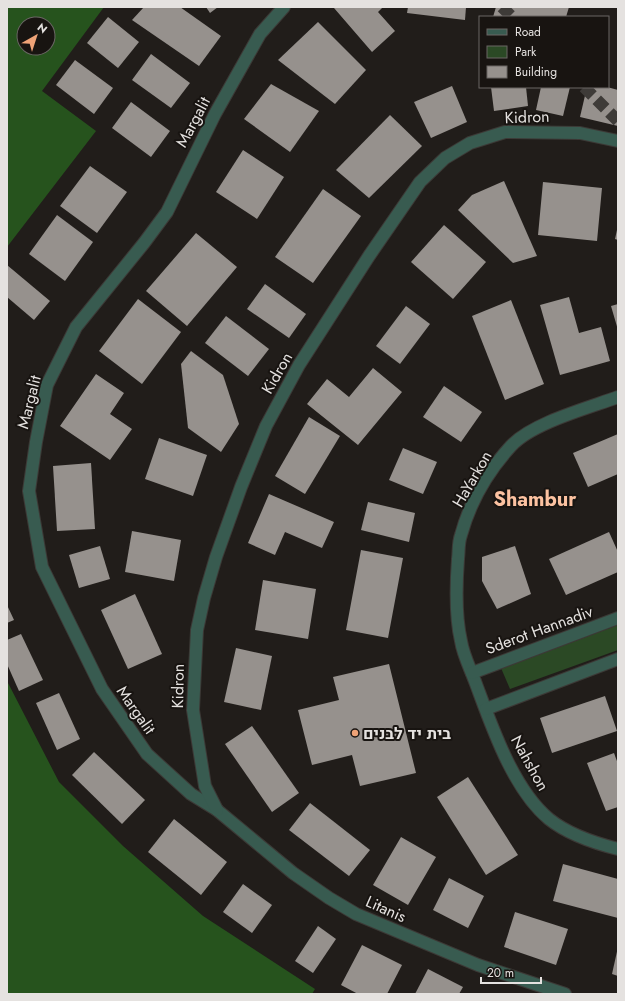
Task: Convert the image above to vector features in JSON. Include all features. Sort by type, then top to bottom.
[{"type":"street","name":"Margalit","points":[[217,810],[191,794],[148,754],[102,690],[42,567],[29,491],[36,442],[47,385],[76,328],[144,244],[167,212],[215,114],[260,34],[284,7]]},
{"type":"street","name":"Kidron","points":[[217,810],[205,786],[193,710],[197,630],[216,557],[241,487],[266,426],[299,365],[369,256],[420,182],[445,158],[470,143],[505,132],[580,133],[618,141]]},
{"type":"street","name":"HaYarkon","points":[[479,691],[461,641],[456,591],[460,536],[474,501],[492,469],[512,444],[538,428],[618,397]]},
{"type":"street","name":"Sderot Hannadiv","points":[[472,673],[618,618]]},
{"type":"street","points":[[486,709],[618,659]]},
{"type":"street","name":"Nahshon","points":[[479,691],[510,765],[522,788],[534,804],[548,818],[562,828],[598,844],[618,849]]},
{"type":"street","name":"Litanis","points":[[217,810],[293,873],[329,898],[356,914],[478,966],[565,994]]},
{"type":"green space","points":[[7,7],[104,7],[42,91],[96,131],[7,247]]},
{"type":"green space","points":[[618,625],[618,650],[510,689],[501,668]]},
{"type":"green space","points":[[7,681],[59,782],[123,846],[203,916],[315,989],[312,994],[7,994]]},
{"type":"building","points":[[144,7],[180,7],[221,36],[199,66],[132,20]]},
{"type":"building","points":[[206,7],[218,7],[210,13]]},
{"type":"building","points":[[383,7],[378,12],[395,31],[372,52],[334,8]]},
{"type":"building","points":[[408,7],[466,7],[465,20],[407,13]]},
{"type":"building","points":[[496,7],[569,7],[566,16],[493,16]]},
{"type":"building","points":[[108,17],[139,42],[118,68],[87,43]]},
{"type":"building","points":[[318,22],[366,70],[335,104],[278,60]]},
{"type":"building","points":[[151,54],[190,83],[171,108],[132,80]]},
{"type":"building","points":[[75,60],[113,88],[94,114],[56,85]]},
{"type":"building","points":[[271,84],[319,111],[290,152],[244,119]]},
{"type":"building","points":[[452,86],[467,122],[431,138],[414,102]]},
{"type":"building","points":[[491,88],[526,88],[528,106],[494,111]]},
{"type":"building","points":[[541,88],[570,88],[563,116],[536,110]]},
{"type":"building","points":[[587,88],[609,88],[618,90],[618,126],[580,117]]},
{"type":"building","points":[[131,102],[170,131],[151,157],[112,128]]},
{"type":"building","points":[[390,115],[422,146],[369,198],[336,170]]},
{"type":"building","points":[[243,150],[284,177],[257,219],[216,192]]},
{"type":"building","points":[[90,166],[127,192],[97,233],[60,206]]},
{"type":"building","points":[[504,181],[537,256],[513,263],[458,210],[472,195]]},
{"type":"building","points":[[543,182],[602,188],[597,241],[538,235]]},
{"type":"building","points":[[323,189],[361,216],[313,283],[275,257]]},
{"type":"building","points":[[57,215],[93,242],[65,281],[29,254]]},
{"type":"building","points":[[444,225],[486,262],[453,299],[411,262]]},
{"type":"building","points":[[618,230],[618,240],[615,239]]},
{"type":"building","points":[[196,233],[237,267],[187,326],[146,291]]},
{"type":"building","points":[[7,265],[50,301],[34,320],[7,297]]},
{"type":"building","points":[[265,284],[306,314],[289,338],[247,309]]},
{"type":"building","points":[[569,297],[579,333],[601,327],[610,361],[560,375],[540,305]]},
{"type":"building","points":[[138,299],[181,332],[142,384],[99,351]]},
{"type":"building","points":[[511,300],[544,384],[505,400],[472,316]]},
{"type":"building","points":[[618,304],[618,330],[611,306]]},
{"type":"building","points":[[406,306],[430,324],[400,364],[376,346]]},
{"type":"building","points":[[226,316],[269,349],[248,376],[205,343]]},
{"type":"building","points":[[191,351],[223,375],[239,424],[221,452],[188,428],[181,364]]},
{"type":"building","points":[[373,368],[402,392],[358,445],[307,404],[327,379],[349,397]]},
{"type":"building","points":[[96,374],[124,393],[110,414],[132,429],[110,460],[60,426]]},
{"type":"building","points":[[444,386],[482,412],[461,442],[423,417]]},
{"type":"building","points":[[309,417],[340,436],[305,494],[275,476]]},
{"type":"building","points":[[618,434],[618,474],[588,487],[573,453]]},
{"type":"building","points":[[159,438],[207,455],[193,496],[145,479]]},
{"type":"building","points":[[403,448],[437,462],[423,494],[389,480]]},
{"type":"building","points":[[91,463],[95,529],[57,531],[53,466]]},
{"type":"building","points":[[269,494],[334,522],[322,548],[285,532],[275,555],[248,543]]},
{"type":"building","points":[[368,502],[415,513],[409,542],[361,530]]},
{"type":"building","points":[[132,531],[181,540],[174,581],[125,572]]},
{"type":"building","points":[[609,532],[618,552],[618,572],[566,595],[549,559]]},
{"type":"building","points":[[100,546],[110,579],[79,588],[69,555]]},
{"type":"building","points":[[515,546],[531,594],[497,609],[482,581],[482,557]]},
{"type":"building","points":[[361,550],[403,558],[388,638],[346,630]]},
{"type":"building","points":[[263,580],[316,589],[308,639],[255,630]]},
{"type":"building","points":[[135,594],[162,654],[128,669],[101,610]]},
{"type":"building","points":[[7,605],[14,620],[7,623]]},
{"type":"building","points":[[21,634],[43,680],[19,691],[7,664],[7,640]]},
{"type":"building","points":[[236,648],[272,656],[261,710],[224,702]]},
{"type":"building","name":"בית יד לבנים","points":[[389,664],[416,773],[360,786],[352,755],[312,765],[298,710],[339,700],[333,677]]},
{"type":"building","points":[[59,693],[80,739],[57,750],[36,703]]},
{"type":"building","points":[[605,696],[617,731],[552,753],[540,718]]},
{"type":"building","points":[[252,726],[299,793],[272,812],[225,744]]},
{"type":"building","points":[[94,752],[145,800],[122,824],[72,775]]},
{"type":"building","points":[[614,753],[618,764],[618,807],[606,811],[587,763]]},
{"type":"building","points":[[468,777],[518,855],[486,875],[437,797]]},
{"type":"building","points":[[310,803],[370,850],[349,876],[289,830]]},
{"type":"building","points":[[174,819],[227,862],[201,895],[148,852]]},
{"type":"building","points":[[401,837],[436,857],[408,905],[373,885]]},
{"type":"building","points":[[563,864],[618,879],[618,918],[553,901]]},
{"type":"building","points":[[449,878],[484,896],[468,928],[433,910]]},
{"type":"building","points":[[243,884],[272,905],[252,933],[223,912]]},
{"type":"building","points":[[515,912],[568,929],[556,965],[504,947]]},
{"type":"building","points":[[318,926],[336,939],[313,973],[295,961]]},
{"type":"building","points":[[362,945],[402,965],[387,994],[358,994],[341,985]]},
{"type":"building","points":[[618,947],[618,976],[612,974]]},
{"type":"building","points":[[428,969],[463,987],[459,994],[415,994]]},
{"type":"tunnel","points":[[502,7],[511,16]]},
{"type":"tunnel","points":[[585,88],[618,121]]},
{"type":"place","name":"בית יד לבנים","points":[[355,733]]},
{"type":"district","name":"Shambur","points":[[535,499]]}]
